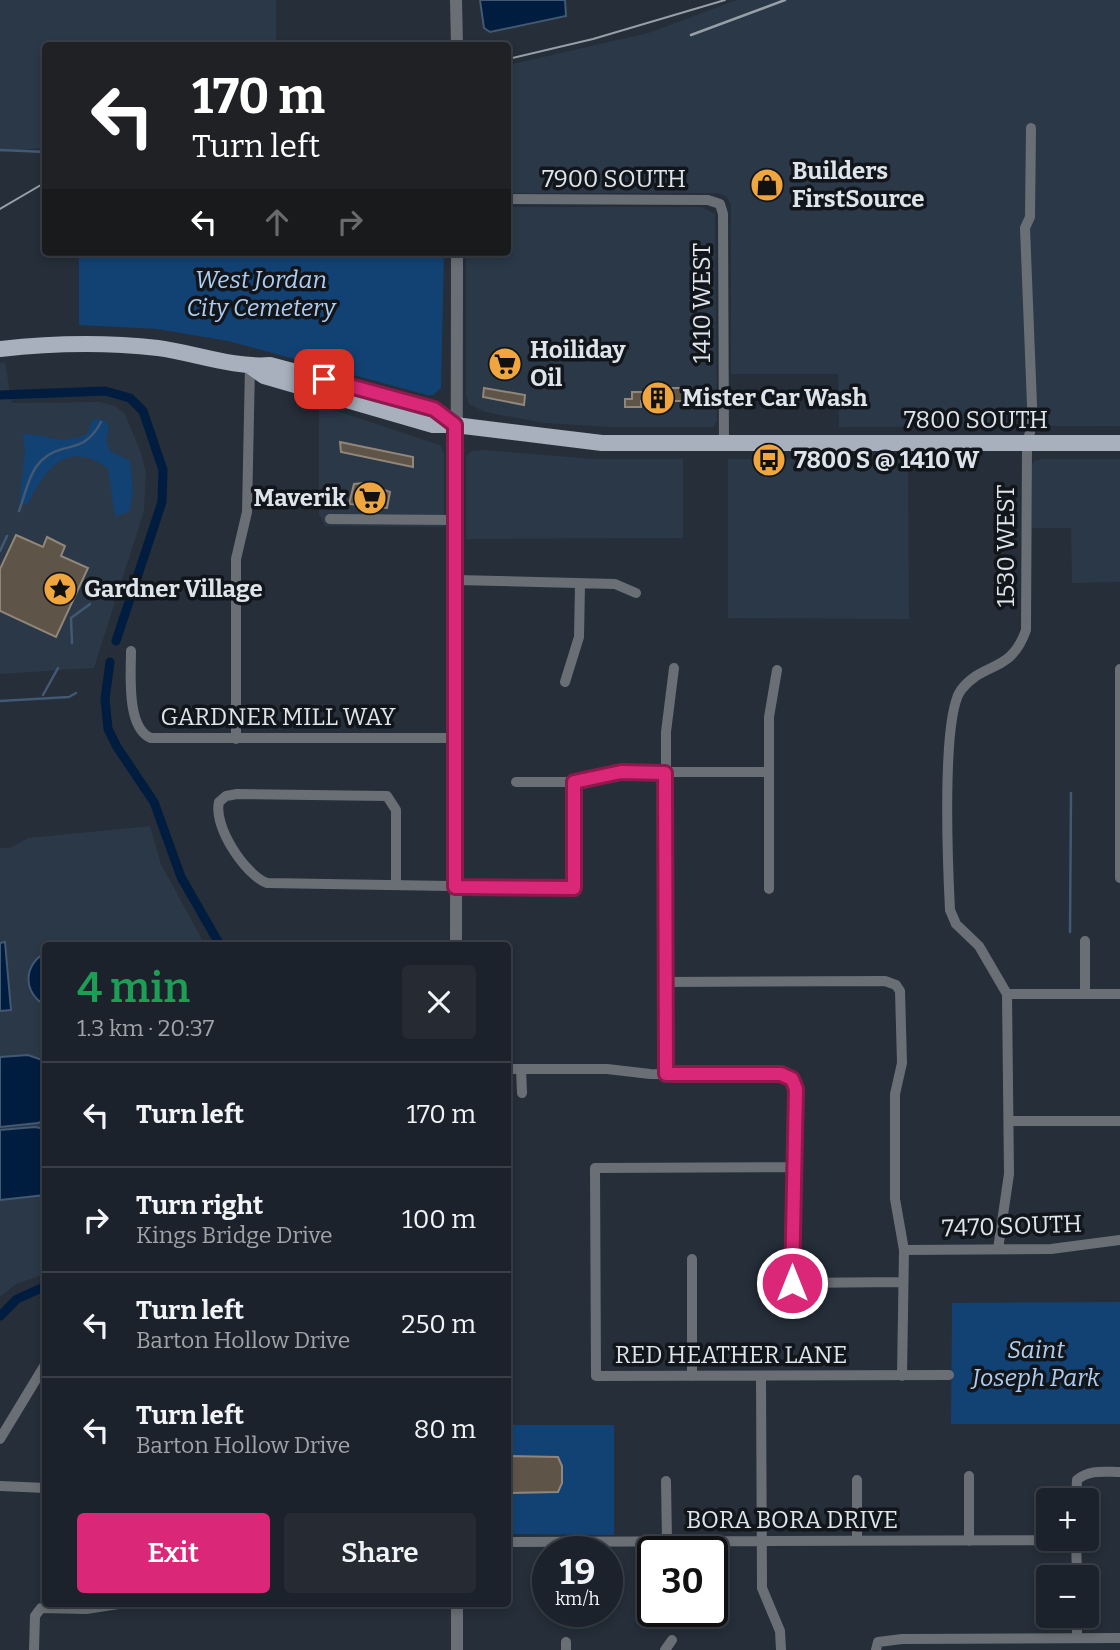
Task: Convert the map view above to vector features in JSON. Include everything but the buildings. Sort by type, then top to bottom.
[{"type":"main road","name":"7800 SOUTH","points":[[0,349],[54,345],[129,346],[200,355],[250,366],[270,365],[434,409],[455,425],[570,442],[1120,443]]},
{"type":"street","points":[[456,0],[457,42]]},
{"type":"street","name":"1530 WEST","points":[[1007,994],[979,946],[960,930],[950,910],[950,724],[960,691],[970,681],[1012,656],[1026,630],[1027,444],[1032,424],[1032,346],[1025,264],[1025,228],[1030,217],[1031,128]]},
{"type":"street","name":"7900 SOUTH","points":[[511,199],[708,200],[720,204]]},
{"type":"street","name":"1410 WEST","points":[[720,204],[723,214],[724,444]]},
{"type":"street","points":[[456,942],[457,580],[454,520],[457,256]]},
{"type":"street","points":[[236,739],[236,559],[247,512],[250,366]]},
{"type":"street","points":[[330,519],[454,520]]},
{"type":"street","points":[[457,580],[621,585],[636,593]]},
{"type":"street","points":[[565,682],[579,637],[580,584]]},
{"type":"street","name":"GARDNER MILL WAY","points":[[131,651],[131,695],[138,728],[143,734],[156,739],[457,738]]},
{"type":"street","points":[[666,1074],[665,773],[667,708],[674,668]]},
{"type":"street","points":[[1120,669],[1120,878]]},
{"type":"street","points":[[769,889],[769,710],[777,670]]},
{"type":"street","points":[[516,782],[574,782],[621,772],[769,772]]},
{"type":"street","points":[[396,885],[396,810],[387,796],[237,794],[221,799],[218,811],[239,860],[257,879],[280,885],[574,888],[574,782]]},
{"type":"street","points":[[1085,941],[1085,994]]},
{"type":"street","points":[[665,982],[885,981],[896,985],[901,999],[902,1063],[895,1094],[895,1199],[904,1250],[902,1376]]},
{"type":"street","points":[[998,1249],[1008,1191],[1007,994],[1120,994]]},
{"type":"street","points":[[511,1069],[607,1069],[666,1074],[781,1074],[792,1079],[796,1089],[796,1167],[792,1200],[792,1283],[902,1282]]},
{"type":"street","points":[[521,1069],[522,1093]]},
{"type":"street","points":[[1009,1121],[1120,1121]]},
{"type":"street","name":"RED HEATHER LANE","points":[[796,1167],[595,1168],[596,1376],[949,1375]]},
{"type":"street","name":"7470 SOUTH","points":[[904,1250],[1066,1248],[1120,1241]]},
{"type":"street","points":[[692,1259],[692,1376]]},
{"type":"street","points":[[0,1439],[42,1370]]},
{"type":"street","points":[[761,1376],[762,1588],[780,1631],[781,1650]]},
{"type":"street","points":[[1077,1488],[1077,1480],[1092,1472],[1120,1472]]},
{"type":"street","points":[[968,1541],[969,1476]]},
{"type":"street","points":[[857,1480],[857,1541]]},
{"type":"street","points":[[666,1481],[667,1536]]},
{"type":"street","points":[[0,1486],[42,1488]]},
{"type":"street","name":"BORA BORA DRIVE","points":[[728,1541],[1036,1540]]},
{"type":"street","name":"BORA BORA DRIVE","points":[[511,1542],[637,1541]]},
{"type":"street","points":[[34,1650],[35,1616],[41,1608],[99,1607]]},
{"type":"street","points":[[457,1607],[457,1650]]},
{"type":"street","points":[[1077,1628],[1077,1638]]},
{"type":"street","points":[[877,1646],[994,1639],[1120,1638]]},
{"type":"street","points":[[994,1639],[994,1650]]},
{"type":"street","points":[[665,1650],[672,1640]]},
{"type":"shaded area","points":[[0,0],[276,0],[276,42],[42,42],[42,148],[0,152]]},
{"type":"shaded area","points":[[480,0],[565,0],[566,16],[490,32],[484,28]]},
{"type":"shaded area","points":[[737,0],[1120,0],[1120,426],[839,427],[838,374],[731,374],[731,205],[726,196],[717,193],[511,193],[511,64],[648,33]]},
{"type":"shaded area","points":[[511,207],[702,207],[715,214],[717,420],[713,427],[611,427],[544,423],[485,412],[469,404],[466,395],[466,256],[511,256]]},
{"type":"shaded area","name":"Gardner Village","points":[[5,362],[12,403],[100,402],[115,406],[125,414],[141,453],[146,473],[144,511],[94,668],[0,674],[0,363]]},
{"type":"shaded area","points":[[319,405],[440,445],[444,453],[444,527],[325,526],[319,514]]},
{"type":"shaded area","points":[[471,451],[594,459],[683,459],[683,538],[466,539],[466,456]]},
{"type":"shaded area","points":[[728,459],[908,459],[909,619],[728,618]]},
{"type":"shaded area","points":[[1120,459],[1120,582],[1072,583],[1071,528],[1032,528],[1032,465],[1034,461]]},
{"type":"shaded area","points":[[150,826],[161,864],[203,942],[42,942],[42,1275],[16,1284],[0,1297],[0,848],[10,848],[28,838]]},
{"type":"shaded area","points":[[5,942],[11,1010],[0,1011],[0,943]]},
{"type":"shaded area","points":[[42,955],[42,1003],[33,994],[28,979]]},
{"type":"shaded area","points":[[28,1055],[42,1060],[42,1121],[0,1127],[0,1057]]},
{"type":"shaded area","points":[[42,1128],[42,1195],[0,1200],[0,1130]]},
{"type":"green space","name":"West Jordan City Cemetery","points":[[79,256],[444,256],[441,388],[433,395],[228,341],[157,329],[79,325]]},
{"type":"green space","points":[[93,419],[104,420],[109,426],[106,442],[110,451],[130,461],[133,492],[129,512],[115,516],[108,468],[81,456],[69,457],[50,469],[28,503],[19,505],[25,451],[23,434],[61,440],[77,438],[87,434]]},
{"type":"green space","name":"Saint Joseph Park","points":[[1120,1302],[1120,1424],[951,1424],[952,1303]]},
{"type":"green space","points":[[511,1425],[614,1425],[614,1535],[511,1534]]},
{"type":"waterway","points":[[0,150],[42,152]]},
{"type":"waterway","points":[[0,395],[105,391],[130,398],[143,411],[163,470],[162,502],[116,641]]},
{"type":"waterway","points":[[19,511],[31,477],[42,460],[58,450],[80,444],[94,433],[101,422]]},
{"type":"waterway","points":[[0,551],[7,536]]},
{"type":"waterway","points":[[72,643],[71,618],[90,604]]},
{"type":"waterway","points":[[110,662],[105,699],[108,729],[154,802],[181,877],[218,942]]},
{"type":"waterway","points":[[43,695],[58,668]]},
{"type":"waterway","points":[[0,701],[69,697],[76,693]]},
{"type":"waterway","points":[[1070,932],[1071,793]]},
{"type":"waterway","points":[[0,1316],[17,1299],[42,1288]]},
{"type":"tram line","points":[[511,58],[593,39],[725,0]]},
{"type":"tram line","points":[[0,209],[42,184]]},
{"type":"railway","points":[[691,35],[785,0]]},
{"type":"place","name":"Builders FirstSource","points":[[767,185]]},
{"type":"place","name":"Hoiliday Oil","points":[[505,364]]},
{"type":"place","name":"Mister Car Wash","points":[[658,398]]},
{"type":"place","name":"7800 S @ 1410 W","points":[[769,460]]},
{"type":"place","name":"Maverik","points":[[370,498]]},
{"type":"place","name":"Gardner Village","points":[[60,589]]},
{"type":"route","points":[[324,379],[434,409],[455,425],[455,887],[574,888],[574,782],[621,772],[665,773],[666,1074],[781,1074],[792,1079],[796,1089],[796,1167],[792,1200],[792,1283]]}]
